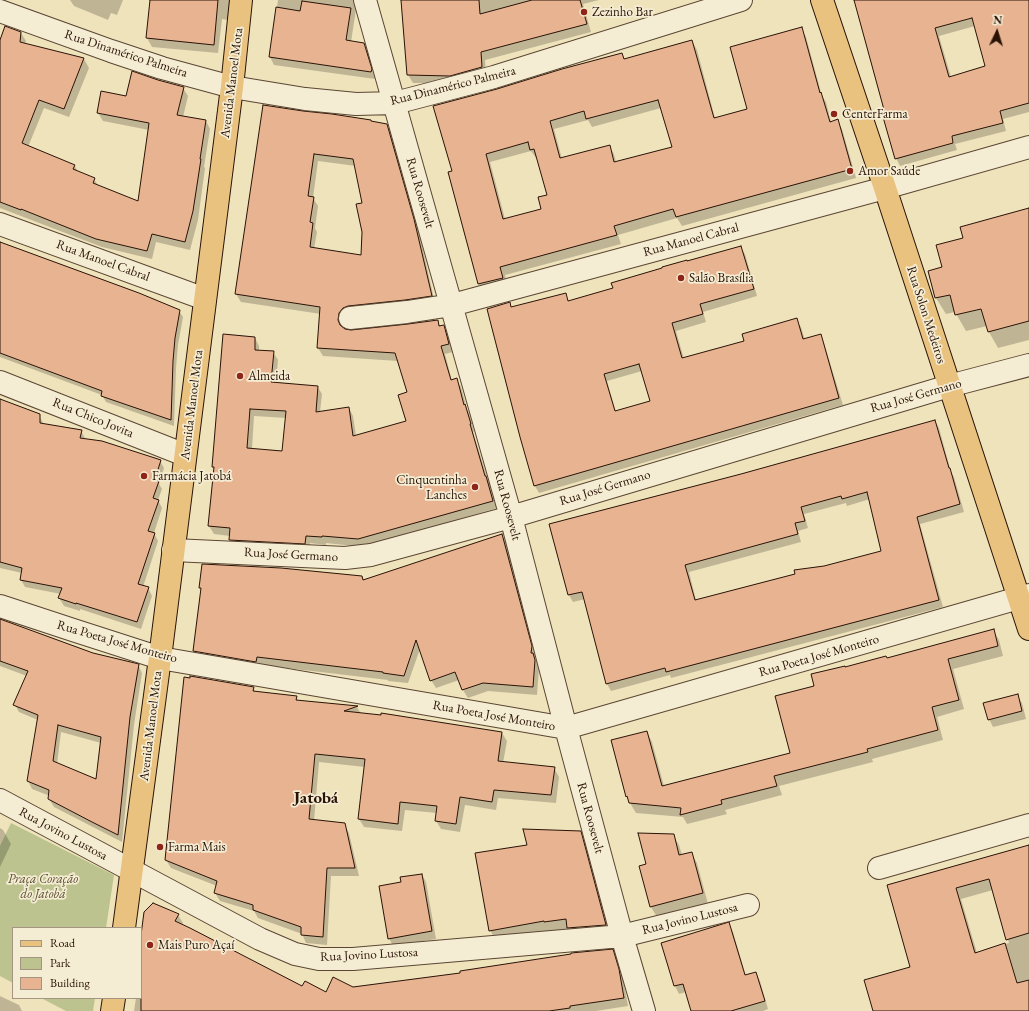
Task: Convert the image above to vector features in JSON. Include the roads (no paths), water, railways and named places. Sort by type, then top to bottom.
[{"type":"main road","name":"Avenida Manoel Mota","points":[[124,927],[160,658],[232,87],[241,0]]},
{"type":"main road","name":"Rua Solon Medeiros","points":[[822,0],[949,386],[1024,597],[1029,629]]},
{"type":"main road","points":[[112,1011],[114,999]]},
{"type":"street","name":"Rua Roosevelt","points":[[365,0],[511,517],[566,728],[622,936],[644,1011]]},
{"type":"street","name":"Rua Dinamérico Palmeira","points":[[0,11],[118,54],[162,68],[232,87],[305,99],[356,104],[394,103],[494,77],[741,0]]},
{"type":"street","name":"Rua Manoel Cabral","points":[[350,318],[407,312],[452,305],[885,188],[1029,146]]},
{"type":"street","name":"Rua Manoel Cabral","points":[[0,224],[205,299]]},
{"type":"street","name":"Rua José Germano","points":[[173,550],[345,558],[371,555],[511,517],[949,386],[1029,365]]},
{"type":"street","name":"Rua Chico Jovita","points":[[0,382],[185,455]]},
{"type":"street","name":"Rua Poeta José Monteiro","points":[[0,606],[160,658],[566,728],[1024,597]]},
{"type":"street","name":"Rua Jovino Lustosa","points":[[0,800],[260,939],[295,954],[319,959],[361,958],[622,936],[748,905]]},
{"type":"street","points":[[879,868],[1029,825]]},
{"type":"place","name":"Zezinho Bar","points":[[584,12]]},
{"type":"place","name":"CenterFarma","points":[[834,114]]},
{"type":"place","name":"Amor Saúde","points":[[850,171]]},
{"type":"place","name":"Salão Brasília","points":[[681,278]]},
{"type":"place","name":"Almeida","points":[[240,376]]},
{"type":"place","name":"Farmácia Jatobá","points":[[144,476]]},
{"type":"place","name":"Cinquentinha Lanches","points":[[475,487]]},
{"type":"place","name":"Farma Mais","points":[[160,847]]},
{"type":"place","name":"Mais Puro Açaí","points":[[150,945]]},
{"type":"district","name":"Jatobá","points":[[316,798]]},
{"type":"park label","name":"Praça Coração do Jatobá","points":[[43,886]]}]
